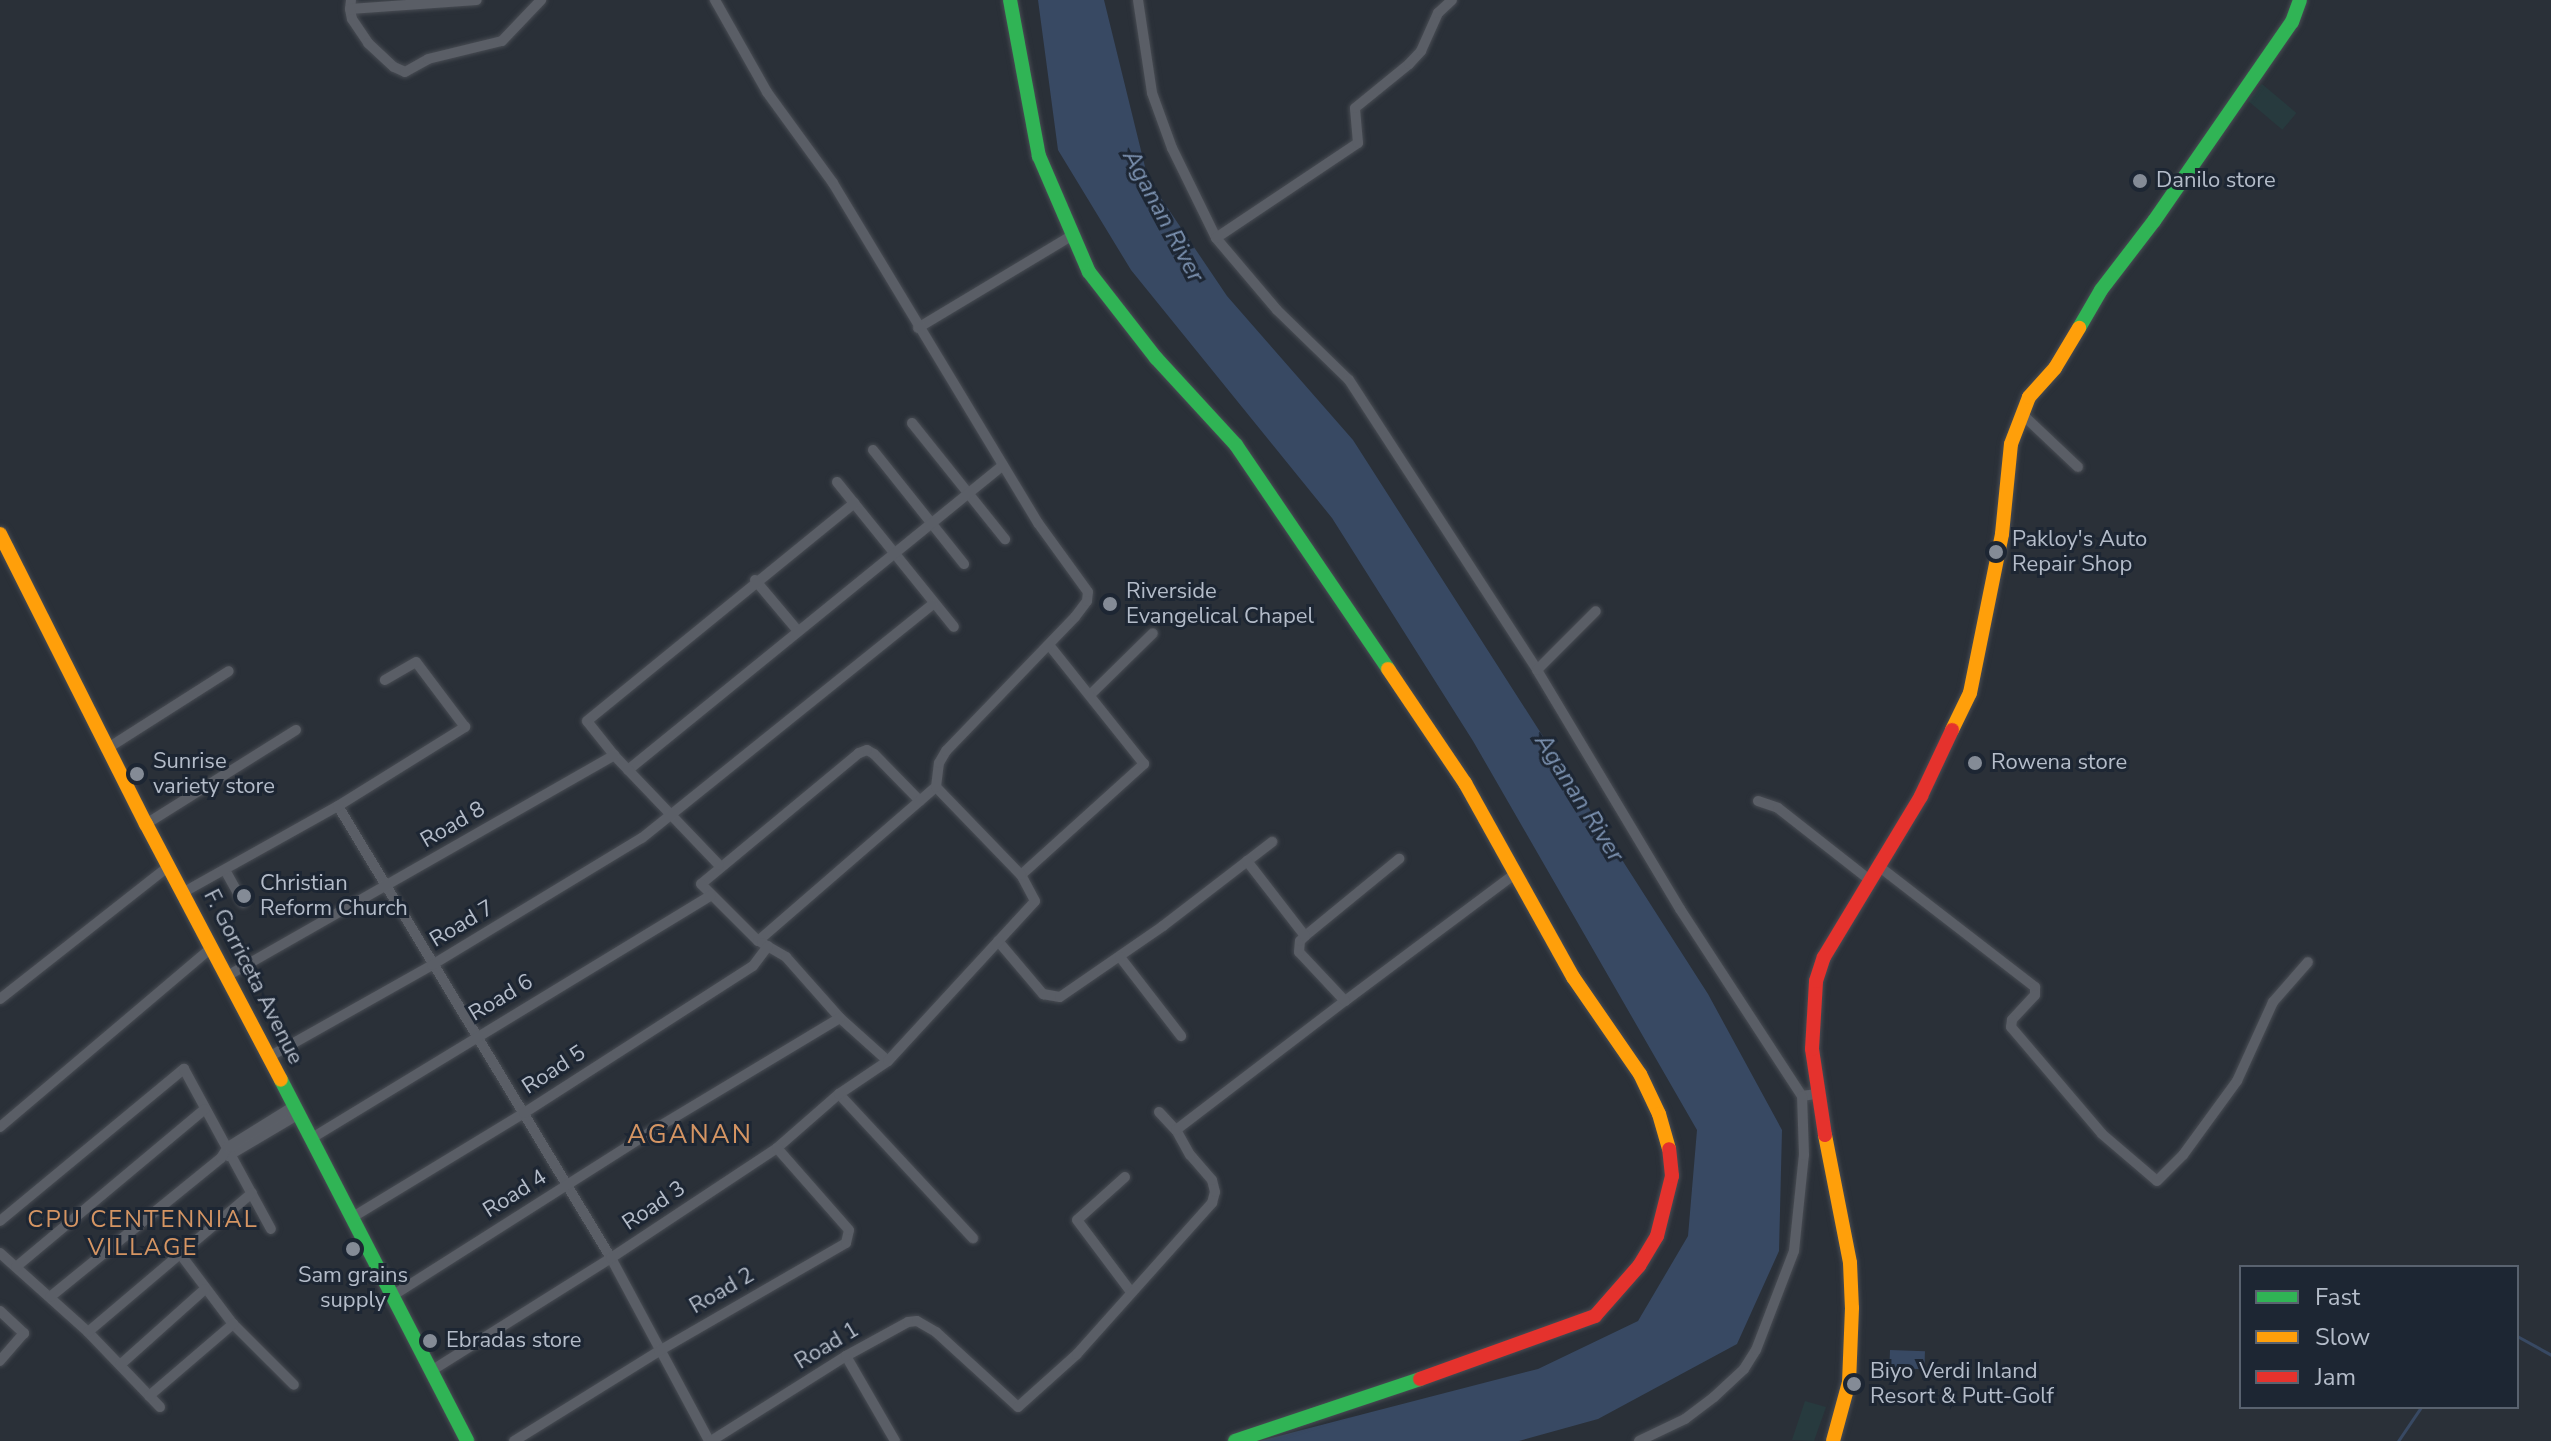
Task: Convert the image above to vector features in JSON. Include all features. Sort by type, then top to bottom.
[{"type":"street","points":[[477,0],[351,4],[352,19],[368,43],[394,67],[409,72],[428,59],[502,41],[541,0]]},
{"type":"street","points":[[715,0],[767,92],[833,183],[1038,523],[1088,592],[1087,601],[1075,617],[946,751],[939,763],[936,787],[1021,875],[1144,764],[1049,645]]},
{"type":"street","points":[[1010,0],[1031,123],[1044,168],[1089,272],[1120,314],[1236,445],[1465,783],[1573,977],[1640,1074],[1659,1114],[1669,1148],[1672,1176],[1657,1236],[1639,1266],[1595,1316],[1491,1355],[1235,1441]]},
{"type":"street","points":[[1138,0],[1152,93],[1172,148],[1216,238],[1277,310],[1349,380],[1537,670],[1680,909],[1809,1095],[1850,1263],[1849,1382],[1833,1441]]},
{"type":"street","points":[[1216,238],[1358,143],[1355,108],[1415,58],[1438,13],[1452,0]]},
{"type":"street","points":[[1639,1441],[1685,1419],[1744,1369],[1756,1350],[1794,1251],[1816,981],[1824,957],[1881,868],[1921,796],[1970,693],[2002,534],[2011,444],[2029,397],[2055,368],[2101,290],[2154,221],[2292,22],[2300,0]]},
{"type":"street","points":[[918,328],[1071,236]]},
{"type":"street","points":[[2022,414],[2078,467]]},
{"type":"street","points":[[912,423],[966,495],[1005,539]]},
{"type":"street","points":[[873,450],[964,564]]},
{"type":"street","points":[[628,770],[1003,465]]},
{"type":"street","points":[[837,482],[954,627]]},
{"type":"street","points":[[719,865],[614,755],[587,721],[755,580],[854,503]]},
{"type":"street","name":"F. Gorriceta Avenue","points":[[0,534],[168,867],[184,892],[467,1441]]},
{"type":"street","points":[[755,580],[798,631]]},
{"type":"street","name":"Road 7","points":[[269,1057],[432,965],[642,838],[933,604]]},
{"type":"street","points":[[1537,670],[1596,611]]},
{"type":"street","points":[[1090,695],[1153,633]]},
{"type":"street","points":[[184,892],[338,806],[465,727],[416,662],[385,680]]},
{"type":"street","points":[[108,748],[229,671]]},
{"type":"street","points":[[146,824],[296,730]]},
{"type":"street","points":[[888,1061],[840,1018],[786,957],[763,944],[701,884],[719,865],[859,753],[867,750],[874,754],[920,801]]},
{"type":"street","name":"Road 8","points":[[227,976],[614,755]]},
{"type":"street","name":"Road 5","points":[[353,1217],[524,1113],[753,966],[763,944],[936,787]]},
{"type":"street","points":[[1758,801],[1778,808],[1871,881]]},
{"type":"street","points":[[338,806],[384,887],[611,1258],[710,1441]]},
{"type":"street","points":[[998,941],[1050,998],[1069,993],[1091,973],[1120,957],[1272,842]]},
{"type":"street","points":[[1345,1001],[1299,952],[1300,941],[1399,859]]},
{"type":"street","points":[[1247,861],[1305,936]]},
{"type":"street","points":[[0,999],[168,867]]},
{"type":"street","points":[[1881,868],[2035,987],[2035,995],[2012,1020],[2011,1027],[2102,1134],[2157,1181],[2183,1155],[2237,1081],[2273,1002],[2308,962]]},
{"type":"street","points":[[225,870],[243,902]]},
{"type":"street","points":[[1176,1130],[1515,874]]},
{"type":"street","name":"Road 3","points":[[431,1371],[611,1258],[777,1148],[839,1094],[888,1061],[1035,901],[1021,875]]},
{"type":"street","name":"Road 6","points":[[312,1138],[711,895]]},
{"type":"street","points":[[0,1127],[212,947]]},
{"type":"street","points":[[1120,957],[1181,1036]]},
{"type":"street","name":"Road 4","points":[[392,1296],[660,1126],[840,1018]]},
{"type":"street","points":[[0,1221],[182,1069],[186,1070],[227,1153],[271,1229]]},
{"type":"street","points":[[839,1094],[973,1238]]},
{"type":"street","points":[[16,1267],[205,1109]]},
{"type":"street","points":[[50,1297],[227,1153],[296,1110]]},
{"type":"street","points":[[1125,1177],[1077,1220],[1131,1292],[1212,1203],[1215,1192],[1212,1180],[1159,1112]]},
{"type":"street","name":"Road 2","points":[[514,1441],[659,1351],[826,1255],[850,1236],[849,1230],[777,1148]]},
{"type":"street","points":[[88,1332],[252,1193]]},
{"type":"street","points":[[0,1253],[88,1332],[160,1407]]},
{"type":"street","points":[[181,1255],[233,1324],[294,1385]]},
{"type":"street","points":[[120,1365],[205,1289]]},
{"type":"street","name":"Road 1","points":[[710,1441],[846,1356],[908,1322],[917,1321],[963,1353],[1013,1405],[1023,1405],[1069,1362],[1131,1292]]},
{"type":"street","points":[[0,1311],[24,1333],[0,1361]]},
{"type":"street","points":[[149,1396],[233,1324]]},
{"type":"street","points":[[846,1356],[895,1441]]},
{"type":"green space","points":[[2262,84],[2296,113],[2282,130],[2248,101]]},
{"type":"green space","points":[[1805,1401],[1826,1407],[1814,1441],[1792,1440]]},
{"type":"water","name":"Aganan River","points":[[1038,0],[1104,0],[1148,179],[1227,296],[1353,440],[1708,994],[1782,1130],[1779,1251],[1737,1344],[1598,1419],[1519,1441],[1259,1441],[1538,1369],[1638,1321],[1688,1236],[1697,1130],[1473,741],[1332,518],[1131,270],[1058,150]]},
{"type":"water","points":[[1890,1350],[1925,1351],[1924,1369],[1889,1368]]},
{"type":"waterway","points":[[2519,1337],[2551,1355]]},
{"type":"waterway","points":[[2398,1441],[2420,1409]]},
{"type":"traffic: fast","points":[[1010,0],[1039,156],[1089,272],[1156,358],[1236,445],[1388,669]]},
{"type":"traffic: fast","points":[[2079,328],[2101,290],[2154,221],[2292,22],[2300,0]]},
{"type":"traffic: fast","points":[[281,1080],[467,1441]]},
{"type":"traffic: fast","points":[[1235,1441],[1420,1379]]},
{"type":"traffic: slow","points":[[1952,730],[1970,693],[2002,534],[2011,444],[2029,397],[2055,368],[2079,328]]},
{"type":"traffic: slow","points":[[0,534],[146,824],[281,1080]]},
{"type":"traffic: slow","points":[[1388,669],[1465,783],[1573,977],[1640,1074],[1659,1114],[1669,1149]]},
{"type":"traffic: slow","points":[[1825,1135],[1850,1263],[1852,1308],[1849,1382],[1833,1441]]},
{"type":"traffic: jam","points":[[1825,1135],[1812,1049],[1816,981],[1824,957],[1921,796],[1952,730]]},
{"type":"traffic: jam","points":[[1420,1379],[1595,1316],[1639,1266],[1657,1236],[1672,1176],[1669,1149]]},
{"type":"place","name":"Danilo store","points":[[2140,181]]},
{"type":"place","name":"Pakloy's Auto Repair Shop","points":[[1996,552]]},
{"type":"place","name":"Riverside Evangelical Chapel","points":[[1110,604]]},
{"type":"place","name":"Rowena store","points":[[1975,763]]},
{"type":"place","name":"Sunrise variety store","points":[[137,774]]},
{"type":"place","name":"Christian Reform Church","points":[[244,896]]},
{"type":"place","name":"Sam grains supply","points":[[353,1249]]},
{"type":"place","name":"Ebradas store","points":[[430,1341]]},
{"type":"place","name":"Biyo Verdi Inland Resort & Putt-Golf","points":[[1854,1384]]},
{"type":"district","name":"AGANAN","points":[[690,1135]]},
{"type":"district","name":"CPU CENTENNIAL VILLAGE","points":[[143,1234]]}]
